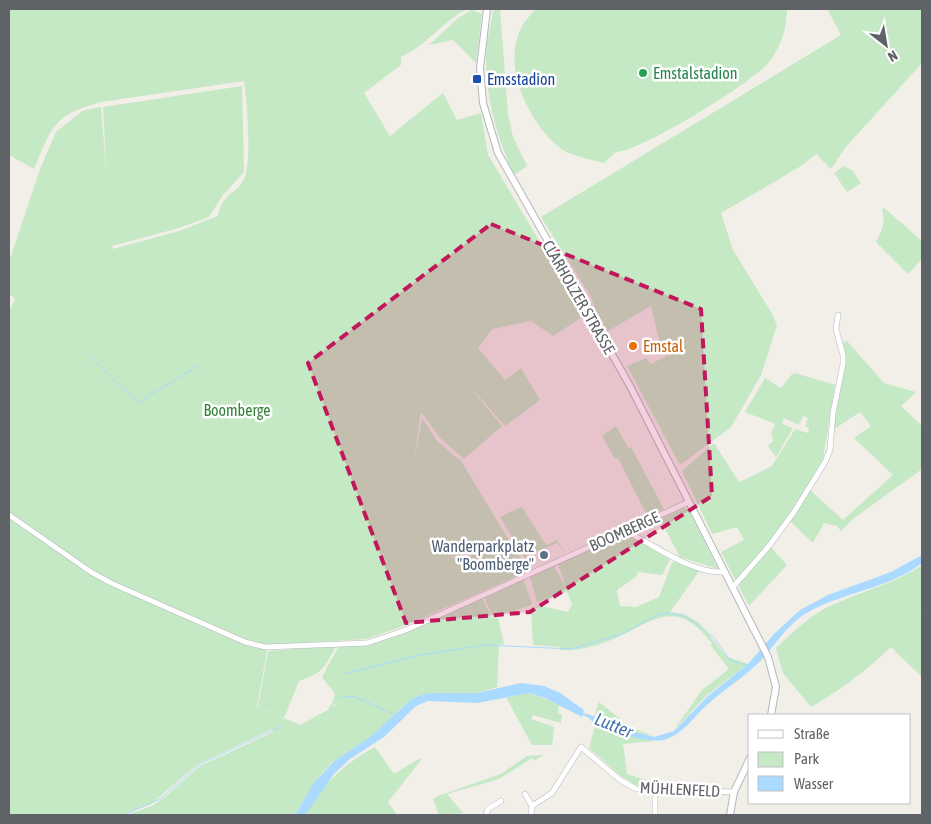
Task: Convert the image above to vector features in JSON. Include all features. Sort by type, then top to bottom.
[{"type":"street","name":"CLARHOLZER STRASSE","points":[[487,9],[480,55],[480,76],[483,103],[498,153],[512,181],[625,378],[768,657],[776,687],[771,714]]},
{"type":"street","points":[[733,587],[769,546],[794,512],[826,462],[830,450],[833,414],[843,364],[843,355],[836,329],[838,315]]},
{"type":"street","name":"BOOMBERGE","points":[[9,516],[91,572],[111,583],[245,642],[265,647],[367,643],[406,630],[690,502]]},
{"type":"street","points":[[628,530],[629,533],[673,557],[716,572],[725,572]]},
{"type":"street","name":"MÜHLENFELD","points":[[532,806],[552,793],[580,747],[619,779],[636,789],[734,792]]},
{"type":"street","points":[[730,815],[734,792],[748,762]]},
{"type":"street","points":[[525,794],[532,806],[530,815]]},
{"type":"street","name":"MÜHLENFELD","points":[[655,798],[655,815]]},
{"type":"street","points":[[486,815],[488,809],[501,801]]},
{"type":"highlighted area","points":[[491,224],[701,309],[712,496],[530,612],[406,623],[308,363]]},
{"type":"green space","name":"Boomberge","points":[[9,9],[467,9],[450,20],[418,47],[401,57],[401,65],[364,93],[390,136],[443,93],[457,120],[481,113],[488,155],[584,316],[553,336],[531,321],[492,329],[478,348],[505,380],[521,368],[540,400],[505,426],[464,380],[502,426],[464,459],[440,438],[421,412],[414,462],[422,418],[438,442],[461,461],[509,540],[484,550],[451,557],[461,558],[511,542],[528,571],[404,626],[366,639],[268,645],[257,707],[300,725],[328,710],[331,704],[338,707],[332,703],[335,694],[322,677],[339,646],[368,645],[408,632],[482,597],[492,618],[498,618],[504,644],[499,645],[497,687],[477,693],[429,693],[401,708],[369,739],[333,762],[335,759],[313,786],[295,815],[127,815],[152,806],[200,766],[273,732],[272,729],[198,764],[151,804],[121,815],[9,815],[9,312],[15,299],[9,294],[9,262],[40,169],[56,132],[82,111],[101,107],[107,181],[103,107],[242,86],[244,172],[223,195],[209,217],[179,228],[112,246],[113,249],[179,231],[218,216],[226,198],[238,188],[244,179],[248,160],[248,146],[244,81],[101,102],[85,107],[63,118],[56,125],[45,143],[34,169],[9,155]]},
{"type":"green space","points":[[500,9],[508,114],[513,137],[527,166],[514,175],[502,147],[490,103],[488,88],[487,46],[493,11]]},
{"type":"green space","name":"Emstalstadion","points":[[535,9],[787,9],[786,23],[780,43],[769,62],[759,72],[696,114],[649,140],[616,152],[604,163],[564,151],[549,138],[529,110],[517,78],[514,62],[515,46],[521,28]]},
{"type":"green space","points":[[827,9],[922,9],[922,63],[845,148],[831,169],[816,154],[801,166],[721,213],[733,250],[777,325],[761,375],[731,427],[680,465],[627,366],[646,358],[651,364],[670,354],[667,347],[661,348],[651,306],[608,331],[595,310],[591,297],[541,217],[841,35]]},
{"type":"green space","points":[[472,10],[482,14],[476,63],[453,40],[429,45],[458,18]]},
{"type":"green space","points":[[844,166],[852,170],[861,183],[847,192],[834,173]]},
{"type":"green space","points":[[884,208],[922,241],[922,259],[908,274],[876,242],[883,226],[882,209]]},
{"type":"green space","points":[[847,341],[884,383],[916,392],[901,406],[922,426],[922,469],[853,519],[841,531],[837,526],[824,523],[813,543],[790,521],[810,490],[843,520],[893,475],[854,438],[871,426],[860,412],[833,430],[845,354],[843,342]]},
{"type":"green space","points":[[795,373],[835,385],[823,459],[788,518],[768,544],[787,565],[749,606],[721,552],[744,540],[737,527],[712,534],[682,471],[714,443],[739,482],[736,484],[772,466],[795,429],[808,433],[809,428],[805,426],[808,418],[803,416],[799,425],[784,418],[782,424],[793,428],[776,457],[768,446],[774,440],[771,434],[775,424],[745,412],[765,378],[781,388],[792,374]]},
{"type":"green space","points":[[616,426],[629,449],[631,447],[664,509],[648,517],[618,458],[615,459],[602,436]]},
{"type":"green space","points":[[522,507],[546,545],[557,540],[566,554],[557,543],[526,556],[526,560],[500,517]]},
{"type":"green space","points":[[684,508],[689,511],[718,569],[680,557],[660,519]]},
{"type":"green space","points":[[628,534],[671,558],[662,575],[638,572],[636,577],[617,590],[620,606],[636,607],[659,597],[672,563],[675,561],[700,570],[670,612],[684,614],[699,623],[727,657],[748,664],[707,695],[674,730],[702,690],[729,669],[711,646],[712,643],[689,621],[679,617],[664,617],[644,624],[610,641],[576,650],[560,650],[560,647],[533,645],[531,612],[538,605],[568,612],[572,605],[567,592],[537,602],[530,577],[554,566],[566,588],[558,564]]},
{"type":"green space","points":[[922,565],[922,609],[916,613],[922,610],[922,677],[891,647],[852,680],[811,707],[783,673],[776,648],[800,626],[828,607],[888,583]]},
{"type":"green space","points":[[523,579],[532,603],[529,606],[493,617],[484,597]]},
{"type":"green space","points":[[336,646],[322,669],[299,681],[284,718],[258,707],[268,651]]},
{"type":"green space","points":[[529,693],[559,704],[558,713],[562,714],[561,723],[533,715],[531,719],[554,727],[552,745],[532,745],[506,697]]},
{"type":"green space","points":[[599,702],[619,718],[620,723],[653,736],[616,726],[595,715]]},
{"type":"green space","points":[[595,726],[654,741],[623,744],[627,774],[664,786],[637,786],[621,776],[589,748]]},
{"type":"green space","points":[[375,747],[394,774],[420,758],[421,760],[388,802],[397,815],[305,815],[318,794],[335,776],[354,760]]},
{"type":"green space","points":[[544,755],[534,761],[532,758],[499,779],[447,794],[463,813],[439,815],[433,799],[438,796],[501,774],[527,756]]},
{"type":"water","points":[[922,555],[922,563],[909,572],[880,585],[834,600],[798,619],[784,632],[755,666],[672,737],[660,740],[643,739],[601,728],[586,716],[583,715],[582,717],[545,698],[529,693],[477,703],[428,701],[416,706],[384,737],[350,759],[334,774],[305,815],[295,815],[313,784],[333,762],[369,738],[413,698],[429,693],[477,693],[521,683],[544,686],[560,693],[584,710],[583,713],[593,716],[600,715],[603,720],[612,726],[654,737],[674,731],[708,696],[748,664],[774,634],[800,610],[828,595],[891,572]]},
{"type":"waterway","points":[[87,354],[138,403],[197,366]]},
{"type":"waterway","points":[[344,674],[420,655],[485,645],[571,649],[622,634],[659,614],[669,613],[681,615],[697,624],[714,638],[730,660],[747,665]]},
{"type":"waterway","points":[[340,698],[353,696],[395,715]]},
{"type":"waterway","points":[[124,815],[160,799],[200,764],[284,725]]},
{"type":"place","name":"Emstalstadion","points":[[643,73]]},
{"type":"place","name":"Emsstadion","points":[[477,79]]},
{"type":"place","name":"Emstal","points":[[633,346]]},
{"type":"place","name":"Wanderparkplatz \"Boomberge\"","points":[[544,555]]},
{"type":"water label","name":"Lutter","points":[[614,725]]}]
